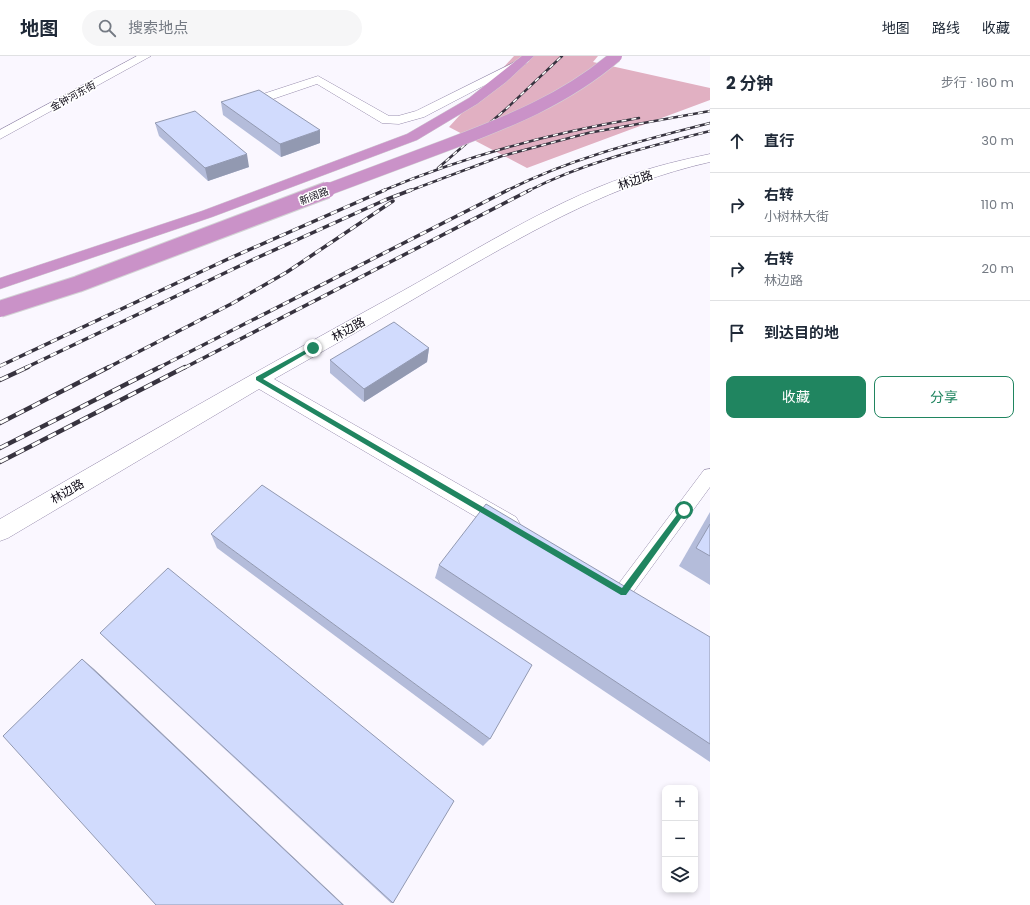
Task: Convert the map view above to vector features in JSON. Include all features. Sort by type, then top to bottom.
[{"type":"highway","name":"新阔路","points":[[0,309],[78,284],[502,124],[553,101],[586,80],[616,56]]},
{"type":"highway","name":"新阔路","points":[[0,284],[55,267],[412,137],[438,124],[479,98],[526,59]]},
{"type":"street","name":"金钟河东街","points":[[0,135],[145,56]]},
{"type":"street","points":[[267,97],[318,80],[386,120],[399,120],[420,114],[526,59]]},
{"type":"street","name":"林边路","points":[[0,530],[258,379],[534,225],[595,194],[644,176],[694,161],[710,158]]},
{"type":"street","points":[[258,379],[525,534]]},
{"type":"street","points":[[615,587],[643,604]]},
{"type":"lane","points":[[615,587],[710,475]]},
{"type":"shaded area","points":[[514,56],[598,56],[593,62],[710,88],[710,100],[527,168],[449,127]]},
{"type":"building","points":[[259,90],[320,130],[280,144],[221,102]]},
{"type":"building","points":[[195,111],[247,154],[205,168],[155,123]]},
{"type":"building","points":[[394,322],[429,348],[364,389],[330,360]]},
{"type":"building","points":[[262,485],[532,665],[490,739],[211,534]]},
{"type":"building","points":[[486,504],[710,637],[710,744],[439,565]]},
{"type":"building","points":[[710,524],[710,556],[696,548]]},
{"type":"building","points":[[168,568],[454,801],[393,903],[100,633]]},
{"type":"building","points":[[82,659],[343,905],[156,905],[3,736]]},
{"type":"railway","points":[[438,168],[506,109],[562,56]]},
{"type":"railway","points":[[409,191],[502,156],[588,133],[710,111]]},
{"type":"railway","points":[[382,191],[413,178],[477,156],[541,138],[639,118]]},
{"type":"railway","points":[[507,191],[555,169],[606,151],[710,123]]},
{"type":"railway","points":[[528,191],[594,163],[640,149],[710,131]]},
{"type":"railway","points":[[0,366],[228,259],[385,190]]},
{"type":"railway","points":[[25,368],[250,261],[385,200],[411,190]]},
{"type":"railway","points":[[158,368],[507,191]]},
{"type":"railway","points":[[184,368],[528,191]]},
{"type":"railway","points":[[107,368],[233,303],[287,272],[393,201]]},
{"type":"railway","points":[[0,380],[28,367]]},
{"type":"railway","points":[[0,423],[109,367]]},
{"type":"railway","points":[[0,448],[160,367]]},
{"type":"railway","points":[[0,462],[185,367]]},
{"type":"route","points":[[313,348],[258,379],[624,592],[684,510]]}]
